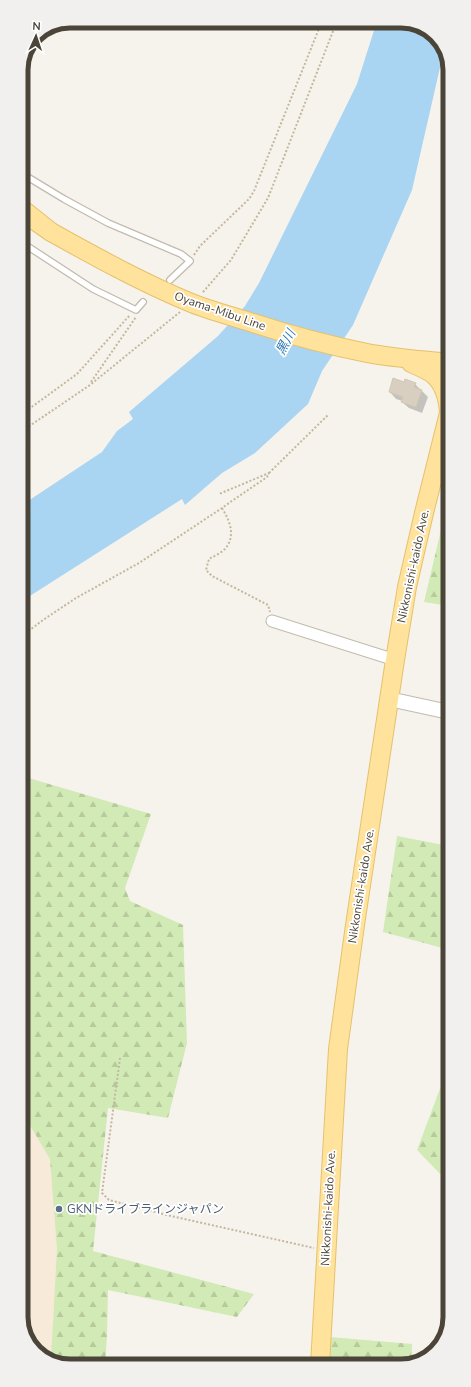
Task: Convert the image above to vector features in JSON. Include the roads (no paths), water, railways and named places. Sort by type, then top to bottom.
[{"type":"main road","name":"Oyama-Mibu Line","points":[[28,214],[51,232]]},
{"type":"main road","name":"Oyama-Mibu Line","points":[[28,217],[51,232],[117,269],[194,304],[284,332],[367,353],[443,362]]},
{"type":"main road","points":[[398,358],[434,375],[443,388]]},
{"type":"main road","name":"Nikkonishi-kaido Ave.","points":[[320,1359],[338,1049],[355,924],[395,660],[419,535],[443,437]]},
{"type":"street","points":[[272,621],[395,660]]},
{"type":"street","points":[[389,699],[443,711]]},
{"type":"lane","points":[[28,177],[108,223],[181,254],[190,261],[170,280]]},
{"type":"lane","points":[[28,247],[92,289],[136,310],[143,302]]},
{"type":"water","name":"黒川","points":[[375,28],[404,28],[420,32],[431,40],[436,46],[442,59],[412,190],[353,325],[322,371],[308,404],[255,453],[222,473],[185,505],[182,499],[28,597],[28,501],[102,452],[117,431],[133,419],[129,412],[218,336],[245,306],[259,283],[357,84]]},
{"type":"place","name":"GKNドライブラインジャパン","points":[[59,1209]]}]
